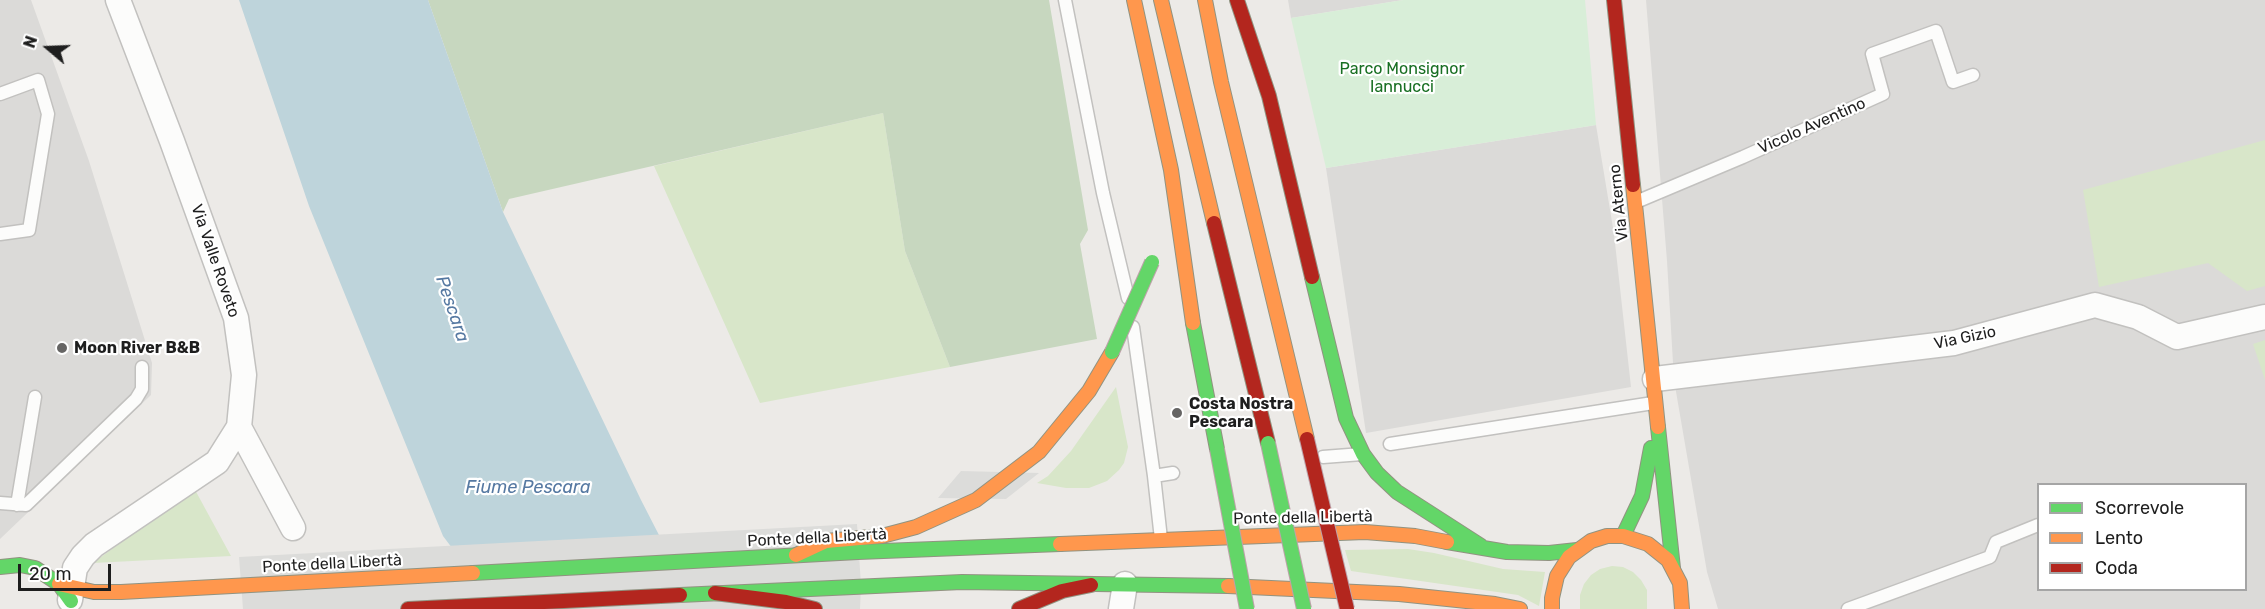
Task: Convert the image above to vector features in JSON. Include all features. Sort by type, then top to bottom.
[{"type":"main road","points":[[1134,0],[1171,170],[1189,304],[1247,609]]},
{"type":"main road","points":[[1161,0],[1268,443],[1304,609]]},
{"type":"main road","points":[[1205,0],[1221,82],[1347,609]]},
{"type":"main road","points":[[1238,0],[1269,96],[1346,418],[1363,454],[1377,473],[1397,492],[1481,546]]},
{"type":"main road","name":"Via Aterno","points":[[1614,0],[1673,568]]},
{"type":"main road","points":[[1163,213],[1171,170]]},
{"type":"main road","points":[[858,546],[916,527],[976,500],[1040,452],[1089,391],[1112,352],[1157,246]]},
{"type":"main road","name":"Via Aterno","points":[[1623,536],[1642,496],[1656,391]]},
{"type":"main road","name":"Ponte della Libertà","points":[[69,595],[94,591],[121,592],[241,586],[796,555],[826,541],[858,546],[1365,532],[1415,536],[1528,553],[1577,550]]},
{"type":"main road","points":[[1552,609],[1557,576],[1562,566],[1577,550],[1592,541],[1607,536],[1623,536],[1648,543],[1662,554],[1673,568],[1682,591],[1682,609]]},
{"type":"main road","points":[[2,563],[34,568],[48,575],[69,595]]},
{"type":"main road","points":[[408,609],[715,592],[962,582],[1209,585],[1399,594],[1495,604],[1520,609]]},
{"type":"main road","points":[[1019,609],[1062,591],[1091,585]]},
{"type":"main road","points":[[715,592],[786,602],[815,609]]},
{"type":"street","name":"Via Valle Roveto","points":[[69,595],[75,568],[94,545],[217,462],[239,427],[244,375],[236,318],[118,0]]},
{"type":"street","name":"Via Gizio","points":[[1656,391],[1954,343],[2095,305],[2138,317],[2178,337],[2265,317]]},
{"type":"street","points":[[239,427],[293,528]]},
{"type":"street","points":[[1121,609],[1125,584]]},
{"type":"lane","points":[[1065,0],[1103,193],[1128,296],[1161,539]]},
{"type":"lane","name":"Vicolo Aventino","points":[[1635,202],[1743,158],[1883,94],[1872,54],[1936,31],[1953,82],[1973,75]]},
{"type":"lane","points":[[0,94],[38,80],[48,114],[29,230],[0,234]]},
{"type":"lane","points":[[0,503],[26,506],[136,399],[142,389],[142,367]]},
{"type":"lane","points":[[1390,444],[1656,391]]},
{"type":"lane","points":[[17,505],[35,397]]},
{"type":"lane","points":[[1323,457],[1363,454]]},
{"type":"lane","points":[[1154,476],[1173,473]]},
{"type":"lane","points":[[1848,609],[1990,557],[1996,542],[2037,525]]},
{"type":"shaded area","points":[[0,0],[31,0],[89,161],[152,363],[151,395],[0,539]]},
{"type":"shaded area","points":[[1288,0],[1403,0],[1291,18]]},
{"type":"shaded area","points":[[1646,0],[2265,0],[2265,609],[1718,609],[1707,572],[1674,380]]},
{"type":"shaded area","points":[[1596,125],[1614,234],[1631,387],[1366,433],[1326,168]]},
{"type":"green space","points":[[428,0],[1049,0],[1088,230],[1080,244],[1097,339],[950,367],[905,251],[883,113],[509,199],[503,212]]},
{"type":"green space","name":"Parco Monsignor Iannucci","points":[[1403,0],[1585,0],[1596,125],[1326,168],[1291,18]]},
{"type":"green space","points":[[883,113],[905,251],[950,367],[760,403],[654,166]]},
{"type":"green space","points":[[2265,140],[2265,286],[2247,291],[2208,263],[2099,287],[2083,190]]},
{"type":"green space","points":[[2265,340],[2265,380],[2253,344]]},
{"type":"green space","points":[[1116,387],[1128,447],[1124,463],[1119,470],[1107,481],[1089,488],[1066,488],[1037,483],[1048,476],[1071,451]]},
{"type":"green space","points":[[194,488],[231,556],[93,563]]},
{"type":"green space","points":[[1408,549],[1503,569],[1545,572],[1539,606],[1518,595],[1351,571],[1345,550]]},
{"type":"green space","points":[[1612,566],[1623,567],[1633,572],[1641,580],[1647,590],[1647,609],[1580,609],[1580,595],[1584,584],[1600,569]]},
{"type":"water","name":"Fiume Pescara","points":[[239,0],[428,0],[503,212],[641,500],[697,609],[498,609],[443,536],[309,206]]},
{"type":"pier","points":[[961,471],[1039,473],[1006,499],[938,498]]},
{"type":"pier","points":[[857,524],[861,585],[860,609],[243,609],[239,557]]},
{"type":"traffic: fast","points":[[1112,352],[1152,262]]},
{"type":"traffic: fast","points":[[1312,277],[1346,418],[1363,454],[1377,473],[1397,492],[1481,546]]},
{"type":"traffic: fast","points":[[1193,323],[1217,449]]},
{"type":"traffic: fast","points":[[1658,427],[1673,568]]},
{"type":"traffic: fast","points":[[1268,443],[1304,609]]},
{"type":"traffic: fast","points":[[1623,536],[1642,496],[1651,448]]},
{"type":"traffic: fast","points":[[1217,449],[1247,609]]},
{"type":"traffic: fast","points":[[1447,542],[1507,552],[1549,553],[1577,550]]},
{"type":"traffic: fast","points":[[473,573],[858,552],[1060,544]]},
{"type":"traffic: fast","points":[[0,567],[20,565],[35,568],[59,584],[71,601]]},
{"type":"traffic: fast","points":[[680,595],[962,582],[1228,586]]},
{"type":"traffic: slow","points":[[1134,0],[1171,170],[1193,323]]},
{"type":"traffic: slow","points":[[1161,0],[1214,223]]},
{"type":"traffic: slow","points":[[1205,0],[1221,82],[1307,439]]},
{"type":"traffic: slow","points":[[1633,185],[1658,427]]},
{"type":"traffic: slow","points":[[796,555],[826,541],[882,536],[916,527],[976,500],[1039,452],[1089,391],[1112,352]]},
{"type":"traffic: slow","points":[[1060,544],[1365,532],[1415,536],[1447,542]]},
{"type":"traffic: slow","points":[[1552,609],[1557,576],[1569,557],[1591,541],[1607,536],[1623,536],[1648,544],[1668,560],[1680,583],[1682,609]]},
{"type":"traffic: slow","points":[[59,584],[94,592],[121,592],[473,573]]},
{"type":"traffic: slow","points":[[1228,586],[1399,594],[1495,604],[1520,609]]},
{"type":"traffic: jam","points":[[1237,0],[1269,96],[1312,277]]},
{"type":"traffic: jam","points":[[1614,0],[1633,185]]},
{"type":"traffic: jam","points":[[1214,223],[1268,443]]},
{"type":"traffic: jam","points":[[1307,439],[1347,609]]},
{"type":"traffic: jam","points":[[1019,609],[1062,591],[1091,585]]},
{"type":"traffic: jam","points":[[715,593],[786,602],[815,609]]},
{"type":"traffic: jam","points":[[408,609],[680,595]]},
{"type":"place","name":"Moon River B&B","points":[[62,348]]},
{"type":"place","name":"Costa Nostra Pescara","points":[[1177,413]]},
{"type":"water label","name":"Pescara","points":[[452,309]]}]
